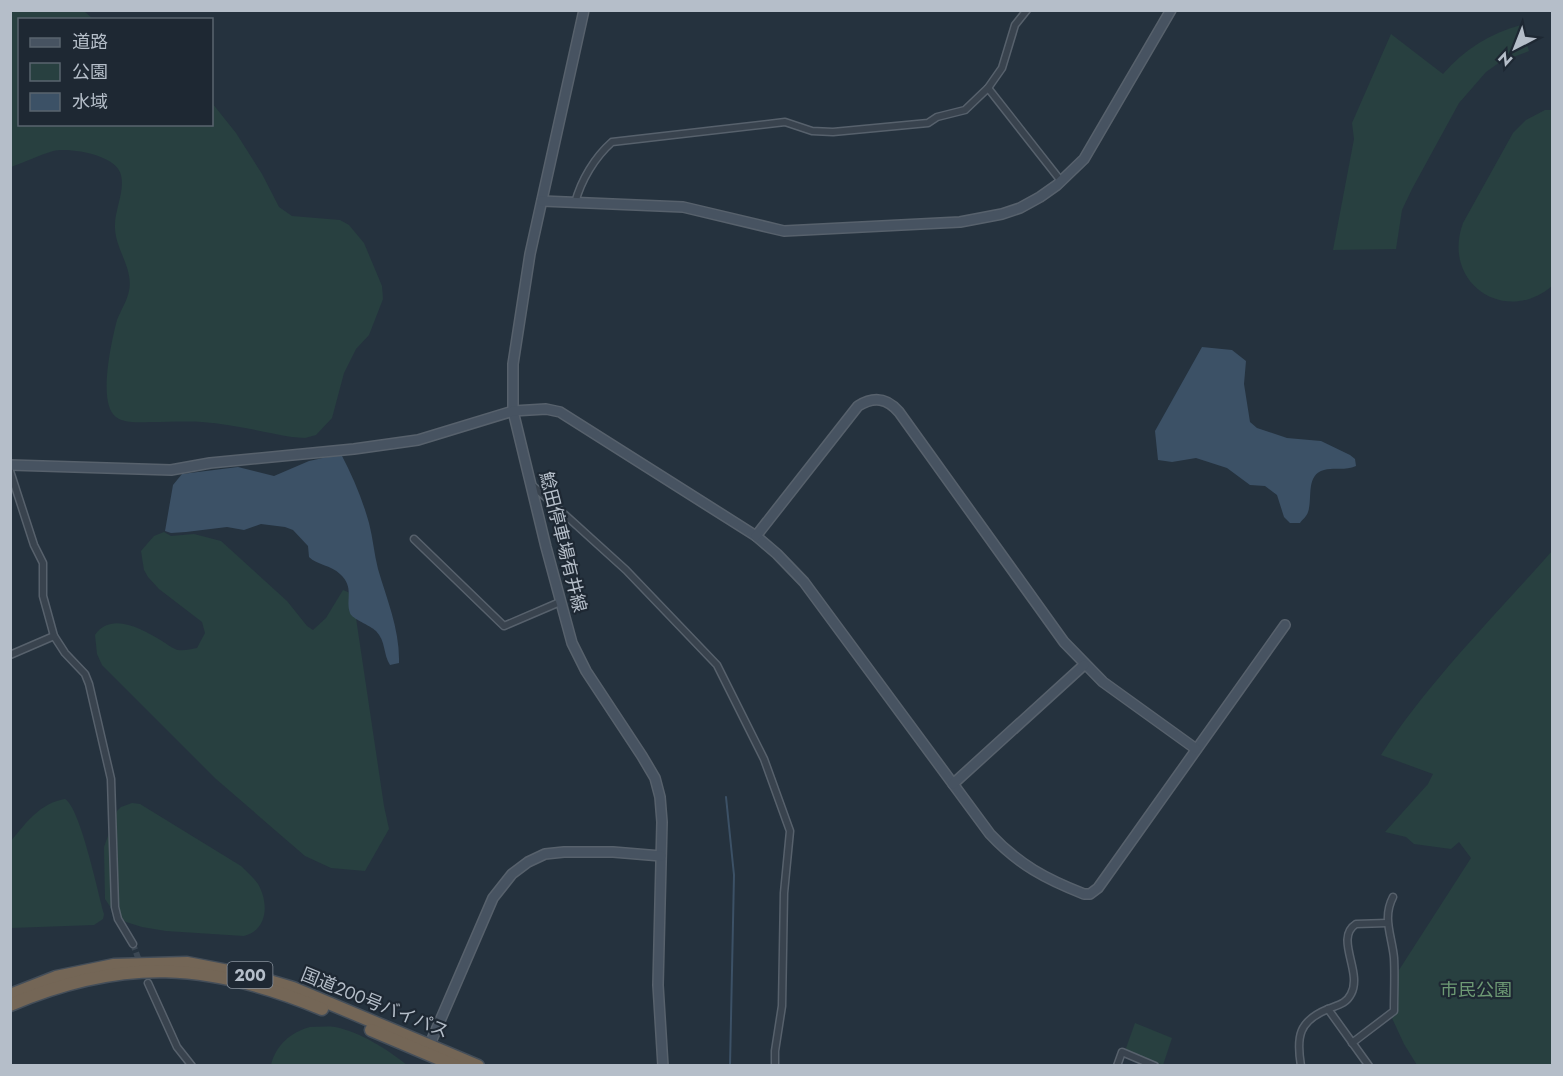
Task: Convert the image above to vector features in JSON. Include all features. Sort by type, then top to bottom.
[{"type":"highway","name":"国道200号バイパス","points":[[10,995],[56,977],[114,965],[187,963],[249,975],[292,988],[428,1049],[478,1065]]},
{"type":"highway","name":"200","points":[[10,1005],[44,991],[93,977],[145,971],[179,971],[252,984],[428,1049],[456,1065]]},
{"type":"street","name":"鯰田停車場有井線","points":[[584,10],[530,254],[513,364],[513,411],[572,643],[586,671],[655,778],[660,797],[662,822],[658,985],[663,1065]]},
{"type":"street","points":[[575,203],[578,192],[599,153],[612,142],[785,122],[812,131],[833,132],[928,123],[937,117],[965,110],[988,88],[1002,68],[1014,25],[1027,10]]},
{"type":"street","points":[[542,201],[683,207],[784,231],[960,222],[987,218],[1020,208],[1061,182],[1083,159],[1171,10]]},
{"type":"street","points":[[988,88],[1061,182]]},
{"type":"street","points":[[756,536],[858,406],[871,400],[885,400],[899,412],[1047,621],[1084,665],[1118,694],[1196,749]]},
{"type":"street","points":[[10,465],[171,470],[210,463],[354,449],[418,440],[513,411],[546,409],[560,412],[756,536],[777,554],[804,582],[990,834],[1018,861],[1058,884],[1084,894],[1090,894],[1098,888],[1285,625]]},
{"type":"street","points":[[10,471],[34,545],[42,562],[43,596],[54,636],[65,653],[85,674],[89,684],[111,779],[115,907],[118,919],[133,944]]},
{"type":"street","points":[[531,483],[641,585],[717,665],[765,759],[790,831],[784,893],[782,1006],[775,1051],[776,1065]]},
{"type":"street","points":[[414,539],[504,626],[560,602]]},
{"type":"street","points":[[10,655],[54,636]]},
{"type":"street","points":[[953,784],[1084,665]]},
{"type":"street","points":[[428,1049],[494,898],[512,874],[528,862],[545,854],[614,852],[661,856]]},
{"type":"street","points":[[1352,1043],[1394,1011],[1394,957],[1387,923],[1387,908],[1393,897]]},
{"type":"street","points":[[1301,1065],[1298,1050],[1299,1034],[1311,1018],[1344,1003],[1354,988],[1355,974],[1346,940],[1353,926],[1387,923]]},
{"type":"street","points":[[148,983],[177,1047],[192,1065]]},
{"type":"street","points":[[1328,1010],[1369,1065]]},
{"type":"street","points":[[1117,1065],[1122,1052],[1155,1065]]},
{"type":"green space","points":[[11,10],[84,11],[92,18],[18,18],[18,126],[213,126],[213,104],[236,133],[262,174],[279,207],[292,216],[340,220],[349,225],[364,243],[382,286],[383,299],[369,335],[356,349],[344,373],[332,418],[316,435],[305,438],[202,422],[128,422],[116,417],[110,410],[107,399],[107,371],[117,320],[127,298],[130,283],[127,266],[117,242],[115,225],[122,187],[121,175],[118,168],[111,162],[92,154],[70,150],[42,154],[11,167]]},
{"type":"green space","points":[[1521,25],[1529,51],[1500,62],[1486,72],[1459,103],[1402,210],[1396,249],[1333,250],[1354,139],[1352,123],[1391,34],[1443,74],[1460,57],[1478,44]]},
{"type":"green space","points":[[1545,110],[1552,110],[1552,286],[1534,297],[1515,301],[1497,299],[1482,292],[1469,280],[1461,264],[1459,245],[1463,223],[1513,133],[1526,120]]},
{"type":"green space","points":[[164,532],[171,536],[194,534],[221,541],[287,601],[313,630],[326,618],[343,590],[350,593],[353,598],[389,829],[365,871],[331,868],[305,856],[216,779],[102,665],[97,654],[95,635],[109,624],[127,624],[180,650],[197,648],[205,633],[202,622],[159,589],[144,570],[141,551],[154,536]]},
{"type":"green space","name":"市民公園","points":[[1552,551],[1552,1065],[1417,1065],[1391,1016],[1399,970],[1471,858],[1459,842],[1451,849],[1414,844],[1406,837],[1385,832],[1428,784],[1433,774],[1381,755],[1441,675]]},
{"type":"green space","points":[[65,799],[77,817],[93,870],[104,914],[103,919],[94,925],[11,928],[11,841],[41,809]]},
{"type":"green space","points":[[132,803],[140,804],[241,866],[262,891],[265,907],[262,922],[258,928],[244,936],[166,931],[126,922],[114,912],[105,899],[104,847],[117,811]]},
{"type":"green space","points":[[1135,1023],[1172,1038],[1163,1065],[1125,1051]]},
{"type":"green space","points":[[310,1027],[344,1029],[382,1047],[407,1065],[271,1065],[285,1040]]},
{"type":"water","points":[[1202,347],[1232,350],[1246,361],[1244,384],[1250,422],[1257,428],[1287,438],[1321,441],[1355,459],[1356,466],[1324,470],[1314,477],[1308,512],[1300,523],[1290,523],[1284,517],[1277,495],[1265,486],[1250,485],[1227,468],[1196,458],[1172,462],[1158,460],[1155,431]]},
{"type":"water","points":[[341,454],[357,488],[369,523],[378,569],[395,627],[399,663],[390,665],[379,635],[351,615],[345,579],[336,571],[309,557],[308,546],[293,530],[261,524],[244,530],[227,527],[171,533],[165,531],[173,485],[182,474],[238,467],[274,476],[309,461]]},
{"type":"waterway","points":[[726,797],[734,875],[730,1066]]},
{"type":"tunnel","points":[[133,944],[141,966]]}]
